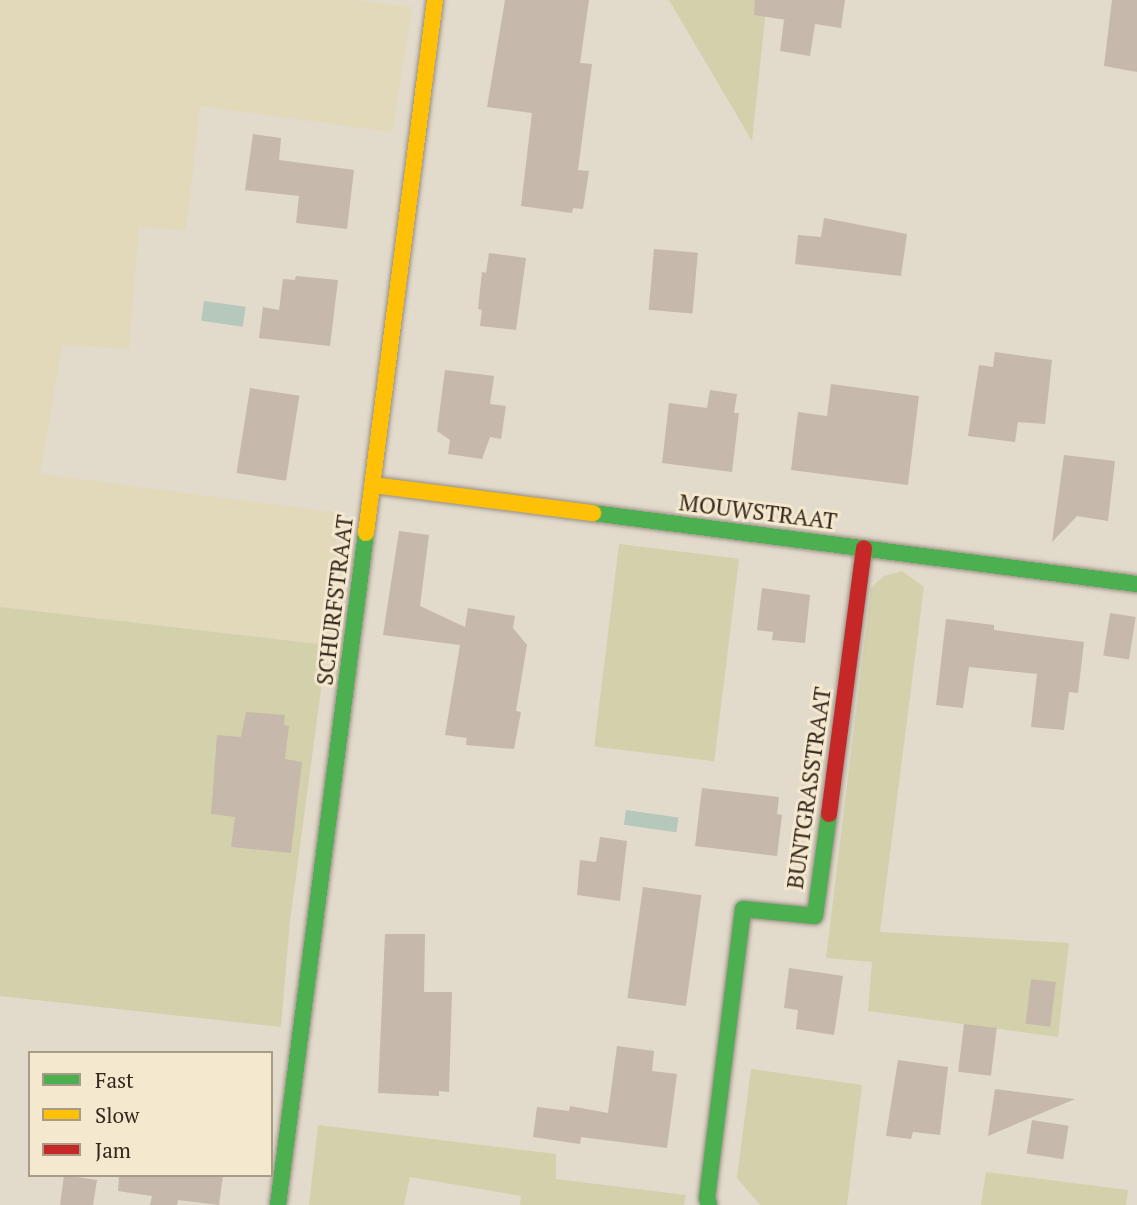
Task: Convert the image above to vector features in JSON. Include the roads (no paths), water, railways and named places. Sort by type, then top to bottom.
[{"type":"street","name":"SCHURFSTRAAT","points":[[278,1205],[435,0]]},
{"type":"street","name":"MOUWSTRAAT","points":[[373,485],[1137,584]]},
{"type":"street","name":"BUNTGRASSTRAAT","points":[[709,1205],[707,1198],[743,909],[815,916],[864,548]]}]
